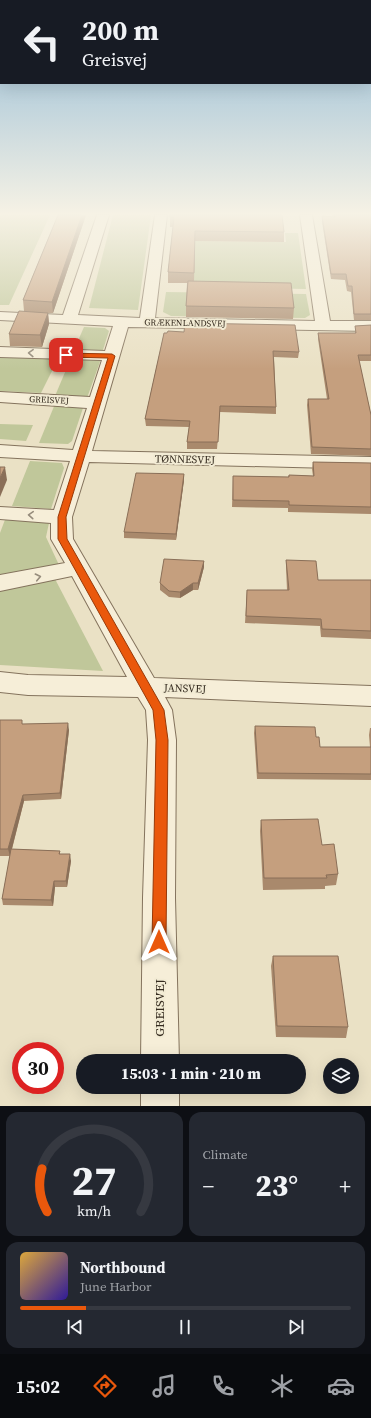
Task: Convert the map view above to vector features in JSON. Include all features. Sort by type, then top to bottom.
[{"type":"street","points":[[69,320],[86,267]]},
{"type":"street","points":[[147,322],[154,267]]},
{"type":"street","points":[[314,267],[322,325]]},
{"type":"street","name":"GRÆKENLANDSVEJ","points":[[0,316],[122,322],[371,326]]},
{"type":"street","name":"GREISVEJ","points":[[122,322],[62,517],[62,539],[77,568],[159,710],[162,740],[159,898],[160,1054]]},
{"type":"street","points":[[0,352],[112,356]]},
{"type":"street","name":"GREISVEJ","points":[[0,397],[98,403]]},
{"type":"street","name":"TØNNESVEJ","points":[[0,451],[81,456],[371,463]]},
{"type":"street","points":[[0,512],[62,517]]},
{"type":"street","points":[[0,583],[12,582],[77,568]]},
{"type":"street","name":"JANSVEJ","points":[[0,682],[28,685],[146,687],[371,696]]},
{"type":"street","points":[[160,1094],[160,1106]]},
{"type":"green space","points":[[0,267],[26,267],[9,305],[0,305]]},
{"type":"green space","points":[[100,267],[144,267],[138,310],[89,308]]},
{"type":"green space","points":[[187,267],[303,267],[306,289],[203,287],[193,283]]},
{"type":"green space","points":[[166,292],[306,294],[310,315],[305,318],[171,316],[163,312]]},
{"type":"green space","points":[[84,327],[105,328],[109,331],[102,353],[73,352]]},
{"type":"green space","points":[[0,356],[58,359],[41,393],[0,391]]},
{"type":"green space","points":[[71,358],[101,359],[87,398],[55,396]]},
{"type":"green space","points":[[55,404],[84,405],[72,441],[68,444],[39,443]]},
{"type":"green space","points":[[0,424],[33,425],[26,441],[0,439]]},
{"type":"green space","points":[[30,461],[62,463],[64,468],[51,509],[12,506]]},
{"type":"green space","points":[[6,517],[49,523],[46,537],[59,565],[0,577],[0,533]]},
{"type":"green space","points":[[55,579],[103,671],[0,665],[0,589]]},
{"type":"building","points":[[37,267],[64,267],[52,302],[23,300]]},
{"type":"building","points":[[169,267],[194,267],[194,273],[168,272]]},
{"type":"building","points":[[330,267],[371,267],[371,314],[354,314],[352,286],[348,286],[346,274],[331,274]]},
{"type":"building","points":[[188,281],[291,283],[294,308],[186,306]]},
{"type":"building","points":[[19,311],[48,313],[40,335],[9,334]]},
{"type":"building","points":[[185,323],[295,325],[299,352],[273,351],[276,407],[220,406],[218,442],[187,442],[190,421],[145,419],[164,333],[167,333],[168,331],[184,332]]},
{"type":"building","points":[[371,325],[371,355],[358,355],[371,415],[371,449],[312,447],[308,399],[329,399],[318,333],[356,333],[355,326]]},
{"type":"building","points":[[313,462],[371,463],[371,507],[289,505],[289,501],[233,500],[233,476],[314,476]]},
{"type":"building","points":[[0,467],[5,467],[0,478]]},
{"type":"building","points":[[136,473],[184,474],[176,534],[124,532]]},
{"type":"building","points":[[164,559],[204,561],[198,583],[193,583],[180,592],[169,591],[160,583]]},
{"type":"building","points":[[286,560],[316,561],[318,580],[371,580],[371,631],[322,629],[321,619],[246,616],[247,590],[289,590]]},
{"type":"building","points":[[0,720],[22,720],[22,724],[68,723],[60,793],[23,795],[8,849],[0,849]]},
{"type":"building","points":[[255,726],[315,727],[316,737],[319,737],[320,747],[371,747],[371,774],[258,773]]},
{"type":"building","points":[[318,819],[322,845],[334,844],[338,874],[326,875],[327,878],[264,878],[261,820]]},
{"type":"building","points":[[11,849],[60,851],[59,854],[70,854],[66,881],[54,881],[51,900],[2,899]]},
{"type":"building","points":[[273,956],[338,956],[348,1027],[277,1026]]},
{"type":"route","points":[[66,355],[112,356],[62,517],[62,539],[77,568],[159,710],[162,740],[159,942]]}]
